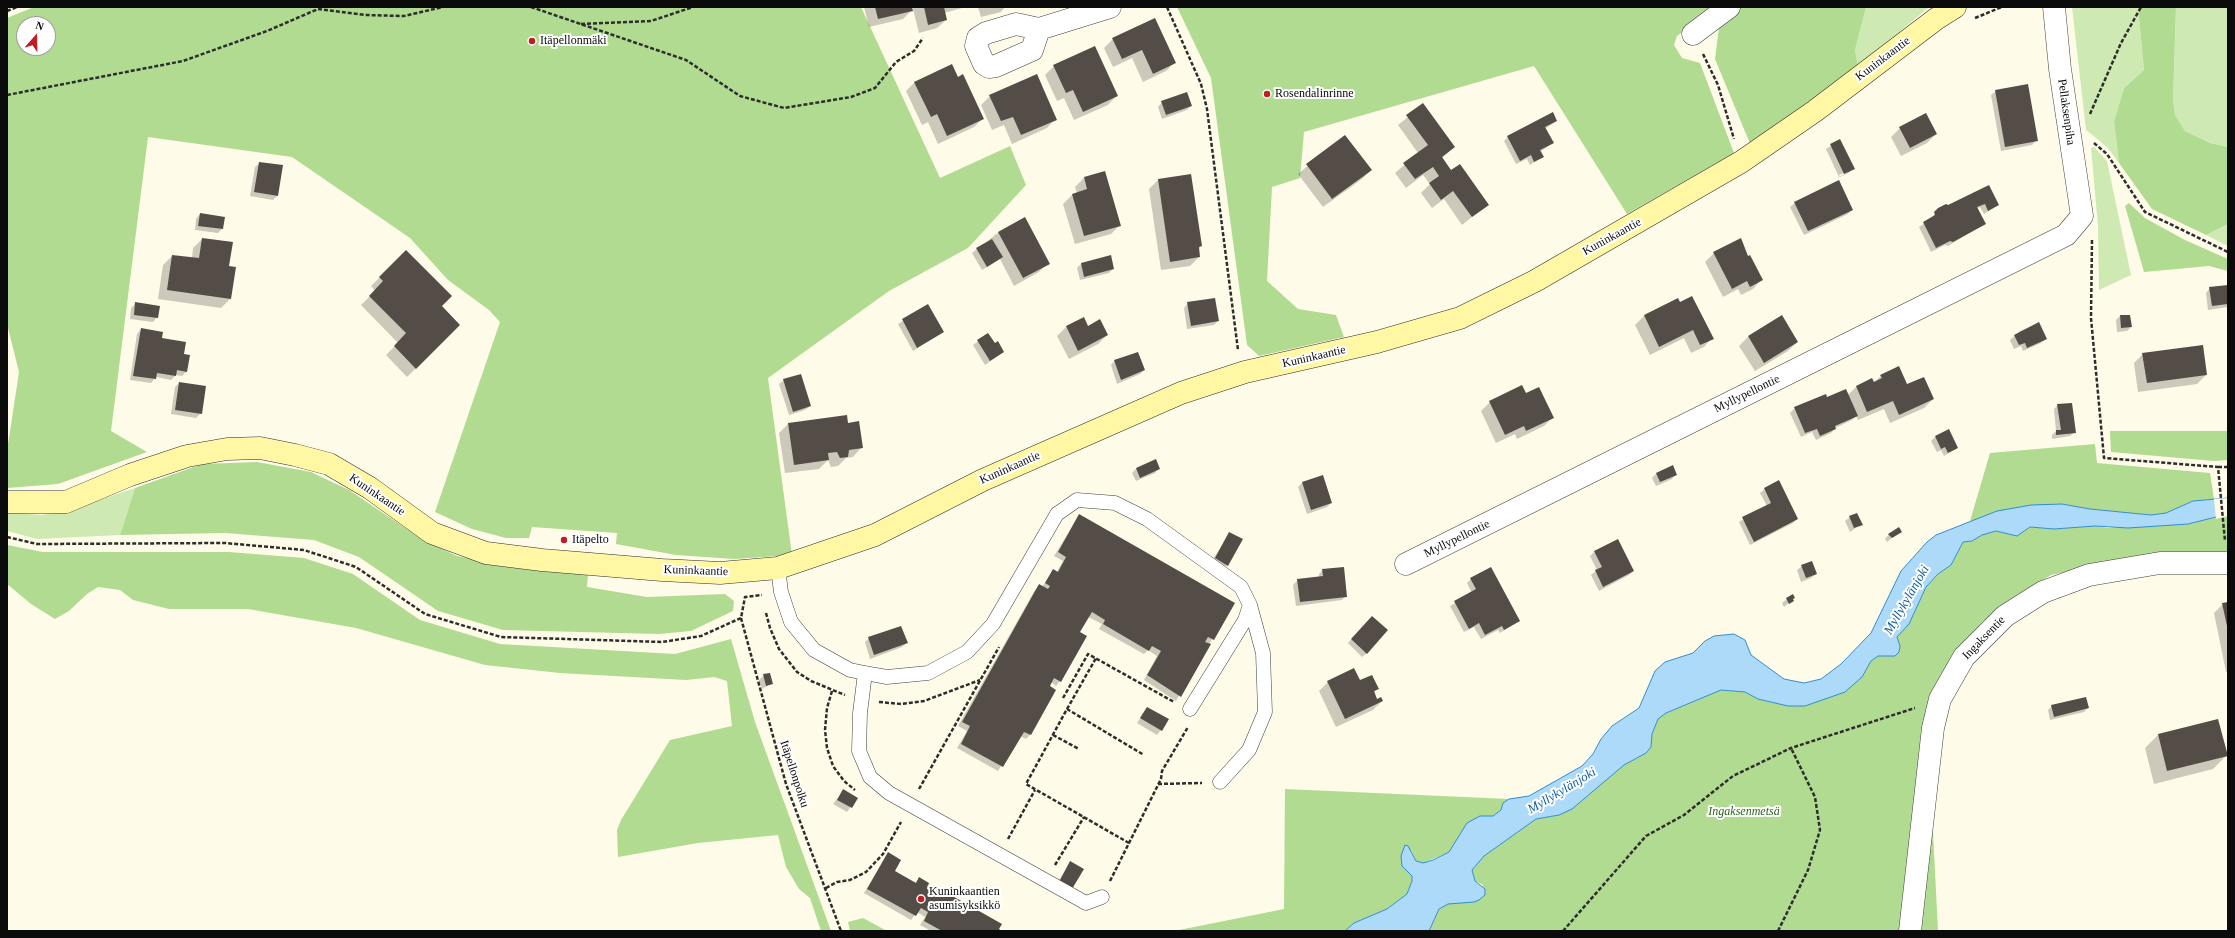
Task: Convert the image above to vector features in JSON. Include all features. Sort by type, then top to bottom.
[{"type":"main road","name":"Kuninkaantie","points":[[7,502],[66,502],[130,475],[187,456],[227,449],[260,448],[329,464],[370,488],[432,533],[486,553],[542,560],[662,570],[720,573],[778,568],[875,535],[983,480],[1181,393],[1245,372],[1377,342],[1460,318],[1535,281],[1742,162],[1815,111],[1936,19],[1962,14]]},
{"type":"street","points":[[1039,29],[1110,7]]},
{"type":"street","points":[[1693,34],[1729,7]]},
{"type":"street","name":"Pellaksenpiha","points":[[2054,7],[2060,69],[2082,216]]},
{"type":"street","name":"Myllypellontie","points":[[1406,564],[2066,235],[2082,216]]},
{"type":"street","name":"Ingaksentie","points":[[1910,931],[1926,779],[1933,728],[1940,699],[1964,657],[2005,616],[2043,592],[2089,575],[2153,564],[2226,563]]},
{"type":"lane","points":[[778,568],[781,592],[791,622],[814,650],[850,670],[887,677],[928,673],[967,652],[993,624],[1057,514],[1077,500],[1115,503],[1147,519],[1241,587],[1250,605],[1263,653],[1265,712],[1249,750],[1220,782]]},
{"type":"lane","points":[[1190,709],[1245,620],[1250,605]]},
{"type":"lane","points":[[865,673],[860,713],[859,751],[870,777],[889,793],[1086,903],[1102,897]]},
{"type":"path","points":[[7,11],[17,7]]},
{"type":"path","points":[[7,95],[183,62],[267,31],[318,9],[365,15],[404,16],[443,7]]},
{"type":"path","points":[[531,7],[686,60],[740,96],[784,108],[851,97],[875,88],[896,62],[914,51],[923,38]]},
{"type":"path","points":[[579,24],[651,21],[693,7]]},
{"type":"path","points":[[1166,7],[1201,84],[1207,109],[1239,353]]},
{"type":"path","points":[[1962,14],[2002,7]]},
{"type":"path","points":[[2088,119],[2121,43],[2141,7]]},
{"type":"path","points":[[1693,34],[1718,85],[1742,162]]},
{"type":"path","points":[[2092,141],[2107,154],[2145,212],[2228,252]]},
{"type":"path","points":[[2092,238],[2091,318],[2104,458],[2228,467]]},
{"type":"path","points":[[2218,467],[2225,537]]},
{"type":"path","points":[[7,537],[37,544],[225,543],[304,550],[356,567],[425,614],[500,637],[662,642],[701,636],[741,618],[745,596],[781,592]]},
{"type":"path","name":"Itäpellonpolku","points":[[741,618],[786,784],[841,931]]},
{"type":"path","points":[[1063,698],[1088,654],[1190,709],[1193,717],[1162,771],[1158,784],[1102,897]]},
{"type":"path","points":[[1096,658],[1026,784],[1129,843]]},
{"type":"path","points":[[1563,931],[1646,836],[1684,815],[1733,776],[1791,748],[1846,732],[1940,699]]},
{"type":"path","points":[[1068,709],[1144,755]]},
{"type":"path","points":[[1053,735],[1079,749]]},
{"type":"path","points":[[1778,931],[1808,870],[1820,830],[1815,797],[1791,748]]},
{"type":"path","points":[[1158,784],[1220,782]]},
{"type":"path","points":[[1014,845],[1007,841],[1035,790]]},
{"type":"path","points":[[1053,868],[1084,817]]},
{"type":"green space","points":[[34,7],[861,7],[940,178],[1010,146],[1026,185],[968,248],[889,291],[768,378],[792,555],[734,559],[676,555],[616,544],[617,533],[532,527],[529,538],[506,538],[472,529],[435,512],[500,322],[489,310],[448,280],[410,238],[292,157],[148,137],[111,431],[147,452],[58,484],[7,488],[7,451],[19,372],[7,324],[7,18]]},
{"type":"green space","points":[[1177,7],[1715,7],[1677,36],[1674,45],[1682,58],[1700,63],[1734,153],[1627,214],[1534,66],[1304,132],[1300,178],[1272,187],[1267,281],[1298,309],[1336,315],[1344,337],[1259,356],[1247,345],[1211,78]]},
{"type":"green space","points":[[1739,7],[1866,7],[1855,50],[1858,67],[1751,146],[1715,59],[1719,27]]},
{"type":"green space","points":[[1866,7],[1929,7],[1858,67],[1855,50]]},
{"type":"green space","points":[[2072,7],[2138,7],[2144,70],[2124,88],[2114,121],[2119,163],[2107,147],[2086,130]]},
{"type":"green space","points":[[2138,7],[2176,7],[2173,100],[2175,115],[2185,131],[2210,143],[2228,147],[2228,224],[2206,235],[2152,209],[2119,163],[2114,121],[2124,88],[2144,70]]},
{"type":"green space","points":[[2176,7],[2228,7],[2228,147],[2210,143],[2185,131],[2175,115],[2173,100]]},
{"type":"green space","points":[[2094,147],[2107,161],[2131,275],[2099,290],[2098,226],[2091,148]]},
{"type":"green space","points":[[2129,203],[2145,218],[2185,240],[2228,259],[2228,271],[2209,266],[2144,272],[2125,206]]},
{"type":"green space","points":[[2228,224],[2228,246],[2206,235]]},
{"type":"green space","points":[[2110,431],[2228,431],[2228,460],[2214,461],[2111,452]]},
{"type":"green space","points":[[2095,444],[2097,463],[2210,473],[2214,499],[2193,501],[2166,513],[2151,515],[2090,509],[2062,504],[1970,521],[1990,453]]},
{"type":"green space","points":[[257,462],[311,472],[349,490],[423,540],[457,556],[493,563],[588,574],[587,587],[647,597],[725,594],[734,601],[733,611],[691,631],[659,634],[503,630],[438,611],[359,557],[314,540],[225,533],[120,535],[135,488],[202,464]]},
{"type":"green space","points":[[135,488],[120,535],[37,539],[7,531],[7,512],[41,515],[67,511]]},
{"type":"green space","name":"Ingaksenmetsä","points":[[2228,514],[2228,557],[2132,559],[2051,575],[2018,595],[1982,622],[1944,671],[1931,792],[1938,931],[1429,931],[1439,909],[1448,903],[1474,902],[1483,885],[1475,881],[1472,870],[1484,856],[1536,819],[1559,815],[1624,765],[1646,753],[1651,747],[1652,734],[1658,719],[1666,713],[1721,690],[1745,692],[1758,699],[1805,706],[1822,699],[1862,677],[1871,661],[1878,656],[1899,652],[1900,646],[1897,637],[1909,624],[1926,587],[1938,574],[1951,565],[1963,542],[1972,541],[1982,535],[1996,531],[2017,535],[2030,527],[2054,529],[2095,526],[2108,528],[2188,524]]},
{"type":"green space","points":[[7,545],[43,552],[229,552],[304,558],[353,574],[420,620],[500,644],[675,654],[731,639],[755,722],[831,931],[821,931],[810,898],[799,889],[786,867],[778,835],[698,843],[618,857],[617,830],[621,820],[670,740],[732,726],[727,681],[714,677],[686,680],[560,673],[485,665],[356,628],[248,609],[169,609],[133,600],[120,590],[98,587],[87,594],[69,611],[55,619],[31,604],[7,584]]},
{"type":"green space","points":[[1285,789],[1509,799],[1503,803],[1501,810],[1493,816],[1480,816],[1460,834],[1455,845],[1449,852],[1423,863],[1416,861],[1411,850],[1402,866],[1412,876],[1412,881],[1407,894],[1387,909],[1354,923],[1345,931],[1174,931],[1284,909]]},
{"type":"green space","points":[[863,918],[887,931],[850,931],[848,922]]},
{"type":"water","name":"Myllykylänjoki","points":[[2228,498],[2228,514],[2188,524],[2128,528],[2095,526],[2054,529],[2030,527],[2017,536],[1996,531],[1982,535],[1972,541],[1963,542],[1951,565],[1938,574],[1926,587],[1909,624],[1897,637],[1900,646],[1899,652],[1895,656],[1878,656],[1871,661],[1862,677],[1845,692],[1805,706],[1788,706],[1758,699],[1745,692],[1721,690],[1666,713],[1658,719],[1652,734],[1651,747],[1646,753],[1624,765],[1572,809],[1559,815],[1536,819],[1484,856],[1472,870],[1475,881],[1485,889],[1485,895],[1479,900],[1474,902],[1448,904],[1439,909],[1429,931],[1345,931],[1354,923],[1387,909],[1407,894],[1412,881],[1412,876],[1402,866],[1401,856],[1405,845],[1408,846],[1416,861],[1423,863],[1433,860],[1449,852],[1467,823],[1480,816],[1493,816],[1501,810],[1503,803],[1509,799],[1529,796],[1582,766],[1593,754],[1601,739],[1612,726],[1639,708],[1655,671],[1665,662],[1693,653],[1705,641],[1714,636],[1734,634],[1745,640],[1751,655],[1784,679],[1804,683],[1821,679],[1841,664],[1871,633],[1901,571],[1927,542],[1936,535],[1997,511],[2031,505],[2062,504],[2090,509],[2151,515],[2166,513],[2193,501]]},
{"type":"pier","points":[[2228,498],[2228,516],[2216,519],[2214,499]]},
{"type":"building","points":[[875,7],[912,7],[913,11],[878,19]]},
{"type":"building","points":[[924,7],[944,7],[947,20],[928,25]]},
{"type":"building","points":[[1155,18],[1176,63],[1153,74],[1142,50],[1122,59],[1112,38]]},
{"type":"building","points":[[1095,46],[1118,96],[1083,112],[1073,90],[1066,93],[1053,65]]},
{"type":"building","points":[[952,64],[958,77],[963,74],[984,119],[947,136],[937,114],[931,117],[914,82]]},
{"type":"building","points":[[1037,74],[1057,120],[1021,135],[1013,117],[1001,121],[989,95]]},
{"type":"building","points":[[2028,84],[2038,141],[2005,147],[1995,90]]},
{"type":"building","points":[[1187,92],[1192,106],[1166,115],[1161,101]]},
{"type":"building","points":[[1423,103],[1455,147],[1442,157],[1451,170],[1460,164],[1489,205],[1472,217],[1453,191],[1441,200],[1429,183],[1439,176],[1433,167],[1415,179],[1403,163],[1428,145],[1406,115]]},
{"type":"building","points":[[1553,112],[1557,121],[1545,127],[1554,143],[1540,150],[1544,157],[1534,162],[1531,155],[1520,161],[1507,136]]},
{"type":"building","points":[[1926,113],[1937,134],[1910,148],[1899,127]]},
{"type":"building","points":[[1345,135],[1372,170],[1332,199],[1306,164]]},
{"type":"building","points":[[1840,139],[1855,169],[1844,174],[1830,144]]},
{"type":"building","points":[[259,162],[283,165],[278,196],[254,192]]},
{"type":"building","points":[[1105,171],[1121,226],[1084,236],[1072,194],[1087,189],[1084,177]]},
{"type":"building","points":[[1191,174],[1202,246],[1199,247],[1200,257],[1170,262],[1158,179]]},
{"type":"building","points":[[1839,180],[1853,210],[1808,231],[1794,202]]},
{"type":"building","points":[[1989,185],[1999,205],[1988,211],[1985,204],[1977,207],[1986,224],[1953,242],[1950,241],[1936,248],[1923,222],[1935,215],[1934,212],[1938,208],[1946,204],[1948,205]]},
{"type":"building","points":[[200,213],[225,217],[223,229],[198,226]]},
{"type":"building","points":[[1025,217],[1050,264],[1023,278],[998,232]]},
{"type":"building","points":[[202,238],[233,242],[229,266],[236,267],[231,299],[167,290],[172,255],[199,258]]},
{"type":"building","points":[[1741,238],[1748,256],[1750,255],[1763,280],[1750,287],[1747,281],[1732,289],[1713,252]]},
{"type":"building","points":[[992,239],[1003,257],[987,267],[976,248]]},
{"type":"building","points":[[406,250],[452,296],[442,306],[460,325],[416,369],[394,346],[406,333],[369,296],[383,281],[379,277]]},
{"type":"building","points":[[1111,255],[1114,269],[1084,277],[1081,263]]},
{"type":"building","points":[[2228,285],[2228,304],[2212,306],[2209,287]]},
{"type":"building","points":[[1692,296],[1714,339],[1700,345],[1693,330],[1659,347],[1644,315],[1678,298],[1680,302]]},
{"type":"building","points":[[1215,298],[1219,321],[1191,326],[1187,302]]},
{"type":"building","points":[[135,302],[160,306],[158,318],[134,315]]},
{"type":"building","points":[[928,304],[944,332],[917,348],[902,319]]},
{"type":"building","points":[[1782,315],[1798,342],[1764,363],[1748,336]]},
{"type":"building","points":[[2120,315],[2130,315],[2132,327],[2121,328]]},
{"type":"building","points":[[1084,317],[1088,326],[1100,319],[1108,335],[1078,351],[1066,326]]},
{"type":"building","points":[[2039,322],[2047,339],[2027,348],[2025,343],[2019,345],[2014,335]]},
{"type":"building","points":[[141,328],[163,332],[162,338],[186,342],[184,354],[190,355],[187,372],[177,370],[176,376],[157,373],[156,379],[133,376]]},
{"type":"building","points":[[988,333],[995,343],[998,341],[1004,352],[990,361],[977,340]]},
{"type":"building","points":[[2203,345],[2207,375],[2147,383],[2142,353]]},
{"type":"building","points":[[1138,352],[1145,370],[1121,380],[1114,360]]},
{"type":"building","points":[[1899,366],[1907,384],[1924,377],[1934,399],[1899,415],[1893,401],[1867,412],[1856,386],[1872,378],[1874,382],[1882,378],[1880,375]]},
{"type":"building","points":[[801,374],[811,406],[793,412],[783,379]]},
{"type":"building","points":[[179,382],[206,386],[202,414],[175,410]]},
{"type":"building","points":[[1522,385],[1526,393],[1539,387],[1554,418],[1526,431],[1524,426],[1505,435],[1489,401]]},
{"type":"building","points":[[1846,389],[1858,416],[1835,426],[1836,429],[1820,436],[1817,429],[1805,433],[1794,407],[1826,394],[1827,397]]},
{"type":"building","points":[[2072,403],[2076,433],[2056,435],[2056,430],[2061,430],[2057,404]]},
{"type":"building","points":[[847,415],[848,423],[859,421],[863,448],[849,450],[848,457],[840,458],[837,452],[828,453],[829,460],[794,465],[788,423]]},
{"type":"building","points":[[1949,429],[1958,448],[1948,453],[1945,447],[1941,449],[1935,436]]},
{"type":"building","points":[[1156,459],[1160,469],[1140,478],[1136,468]]},
{"type":"building","points":[[1673,465],[1677,475],[1660,482],[1656,473]]},
{"type":"building","points":[[1323,475],[1332,503],[1311,510],[1302,482]]},
{"type":"building","points":[[1779,480],[1798,519],[1754,542],[1742,517],[1771,503],[1764,488]]},
{"type":"building","points":[[1857,513],[1863,525],[1854,528],[1849,516]]},
{"type":"building","points":[[1079,514],[1235,603],[1214,640],[1208,637],[1205,642],[1211,644],[1181,697],[1147,675],[1161,651],[1152,646],[1149,651],[1103,624],[1105,620],[1092,612],[1080,632],[1087,636],[1061,682],[1054,678],[1050,686],[1056,690],[1031,735],[1024,732],[1003,767],[961,744],[970,726],[962,722],[1039,584],[1048,589],[1050,586],[1045,583],[1053,569],[1058,572],[1066,557],[1058,552]]},
{"type":"building","points":[[1899,527],[1902,532],[1892,538],[1888,534]]},
{"type":"building","points":[[1229,532],[1243,539],[1228,566],[1215,558]]},
{"type":"building","points":[[1618,539],[1634,571],[1603,587],[1595,570],[1602,567],[1594,551]]},
{"type":"building","points":[[1812,561],[1817,574],[1806,578],[1801,565]]},
{"type":"building","points":[[1344,567],[1347,597],[1300,602],[1297,579],[1323,576],[1322,569]]},
{"type":"building","points":[[1491,567],[1520,621],[1504,630],[1502,626],[1485,635],[1479,623],[1469,629],[1454,601],[1476,589],[1470,578]]},
{"type":"building","points":[[1793,594],[1795,598],[1793,599],[1794,601],[1789,604],[1786,598]]},
{"type":"building","points":[[2228,602],[2228,626],[2227,626],[2222,603]]},
{"type":"building","points":[[1372,616],[1388,630],[1367,654],[1351,639]]},
{"type":"building","points":[[901,626],[908,643],[874,655],[868,637]]},
{"type":"building","points":[[1354,668],[1360,680],[1372,675],[1379,689],[1374,691],[1377,699],[1381,697],[1383,701],[1345,719],[1327,681]]},
{"type":"building","points":[[770,673],[773,684],[766,686],[763,674]]},
{"type":"building","points":[[2086,697],[2089,708],[2054,717],[2051,705]]},
{"type":"building","points":[[1147,707],[1169,719],[1162,731],[1140,718]]},
{"type":"building","points":[[2218,719],[2228,756],[2167,771],[2158,734]]},
{"type":"building","points":[[843,789],[858,798],[852,808],[837,800]]},
{"type":"building","name":"Kuninkaantien asumisyksikkö","points":[[888,852],[901,860],[895,871],[916,883],[919,877],[929,883],[927,889],[930,891],[933,885],[1002,924],[999,929],[1002,931],[942,931],[924,921],[928,912],[921,908],[916,916],[867,889]]},
{"type":"building","points":[[1070,861],[1084,869],[1072,889],[1059,882]]},
{"type":"place","name":"Itäpellonmäki","points":[[532,41]]},
{"type":"place","name":"Rosendalinrinne","points":[[1267,94]]},
{"type":"place","name":"Itäpelto","points":[[564,540]]},
{"type":"place","name":"Kuninkaantien asumisyksikkö","points":[[921,899]]}]
